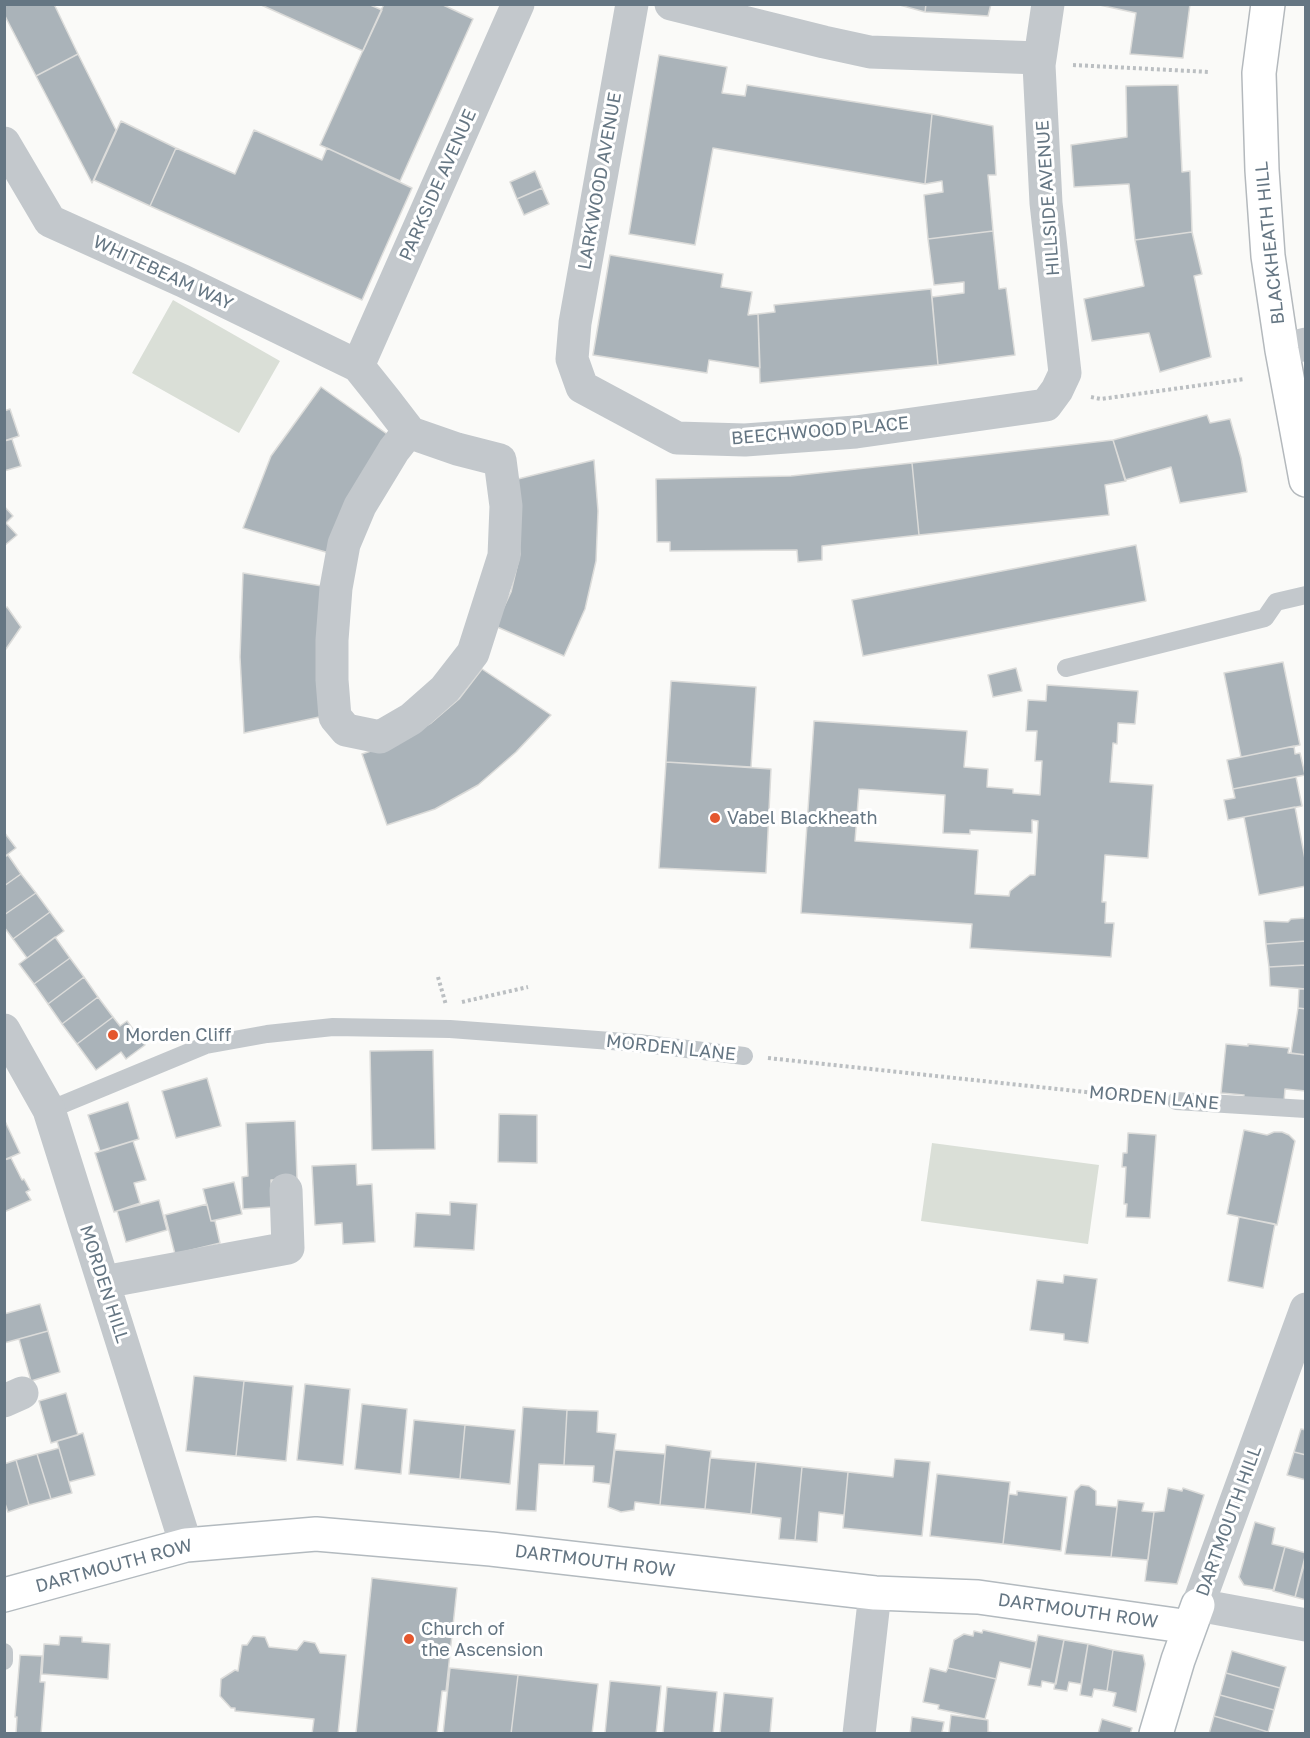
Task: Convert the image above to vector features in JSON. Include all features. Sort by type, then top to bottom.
[{"type":"main road","name":"BLACKHEATH HILL","points":[[1268,4],[1259,73],[1268,256],[1294,347],[1305,480]]},
{"type":"main road","name":"DARTMOUTH ROW","points":[[4,1595],[186,1545],[316,1534],[491,1549],[875,1593],[978,1597],[1194,1616]]},
{"type":"main road","name":"DARTMOUTH HILL","points":[[1156,1734],[1194,1616]]},
{"type":"street","name":"LARKWOOD AVENUE","points":[[572,358],[575,323],[632,4]]},
{"type":"street","points":[[671,4],[870,52],[1039,58]]},
{"type":"street","name":"HILLSIDE AVENUE","points":[[1048,4],[1039,58],[1046,203],[1065,373],[1057,390]]},
{"type":"street","name":"PARKSIDE AVENUE","points":[[358,366],[517,5]]},
{"type":"street","name":"WHITEBEAM WAY","points":[[4,143],[50,221],[183,281],[358,366]]},
{"type":"street","name":"BEECHWOOD PLACE","points":[[572,358],[582,387],[677,438],[766,440],[856,432],[1046,405],[1057,390]]},
{"type":"street","points":[[358,366],[411,433],[457,449],[500,460],[506,506],[504,556],[473,653],[445,689],[411,719],[380,738],[346,730],[335,717],[332,640],[336,588],[344,544],[366,496],[394,450],[409,431]]},
{"type":"street","name":"MORDEN HILL","points":[[4,1030],[48,1110],[186,1545]]},
{"type":"street","points":[[104,1282],[288,1248],[286,1190]]},
{"type":"street","name":"DARTMOUTH HILL","points":[[1194,1616],[1305,1310]]},
{"type":"street","points":[[859,1734],[875,1593]]},
{"type":"street","name":"DARTMOUTH ROW","points":[[1194,1616],[1305,1626]]},
{"type":"lane","points":[[1066,668],[1265,618],[1276,602],[1305,595]]},
{"type":"lane","name":"MORDEN LANE","points":[[48,1110],[206,1045],[267,1034],[333,1027],[450,1029],[638,1043],[744,1056]]},
{"type":"lane","name":"MORDEN LANE","points":[[1176,1101],[1305,1110]]},
{"type":"lane","points":[[4,1652],[4,1661]]},
{"type":"path","points":[[1074,65],[1210,72]]},
{"type":"path","points":[[1057,390],[1101,399],[1245,379]]},
{"type":"path","points":[[458,1003],[528,987]]},
{"type":"path","name":"MORDEN LANE","points":[[744,1056],[1176,1101]]},
{"type":"shaded area","points":[[173,300],[280,361],[239,433],[132,373]]},
{"type":"shaded area","points":[[932,1143],[1099,1165],[1088,1244],[921,1221]]},
{"type":"building","points":[[4,4],[54,4],[78,54],[36,76],[4,14]]},
{"type":"building","points":[[259,4],[368,4],[382,10],[363,51]]},
{"type":"building","points":[[384,4],[441,4],[473,19],[400,181],[320,145]]},
{"type":"building","points":[[896,4],[926,4],[925,12]]},
{"type":"building","points":[[926,4],[991,4],[988,16],[925,12]]},
{"type":"building","points":[[1095,4],[1190,4],[1183,58],[1130,54],[1136,13]]},
{"type":"building","points":[[78,54],[116,130],[92,183],[36,76]]},
{"type":"building","points":[[659,55],[727,67],[722,93],[745,96],[747,85],[932,114],[925,184],[713,148],[695,245],[629,234]]},
{"type":"building","points":[[1178,85],[1182,172],[1190,171],[1192,232],[1135,240],[1129,184],[1074,187],[1071,145],[1127,137],[1126,86]]},
{"type":"building","points":[[932,114],[993,126],[996,175],[988,175],[993,231],[928,239],[924,195],[943,192],[942,181],[925,184]]},
{"type":"building","points":[[121,121],[176,148],[150,206],[94,180]]},
{"type":"building","points":[[254,130],[322,160],[327,148],[412,188],[362,300],[150,206],[176,148],[235,174]]},
{"type":"building","points":[[535,171],[542,188],[517,199],[510,182]]},
{"type":"building","points":[[542,188],[549,204],[524,215],[517,199]]},
{"type":"building","points":[[993,231],[999,289],[1006,288],[1015,355],[938,365],[932,297],[964,293],[964,282],[934,285],[928,239]]},
{"type":"building","points":[[1192,232],[1202,274],[1194,276],[1211,357],[1160,372],[1149,333],[1092,341],[1084,299],[1144,286],[1135,240]]},
{"type":"building","points":[[610,255],[723,274],[721,287],[752,292],[748,315],[758,314],[760,368],[709,360],[707,373],[593,355]]},
{"type":"building","points":[[931,289],[938,365],[760,383],[758,314],[775,312],[774,305]]},
{"type":"building","points":[[321,387],[387,434],[329,553],[243,528],[271,456]]},
{"type":"building","points":[[10,409],[19,436],[4,441],[4,411]]},
{"type":"building","points":[[1207,415],[1210,423],[1230,419],[1241,458],[1247,492],[1180,503],[1171,467],[1125,480],[1113,440]]},
{"type":"building","points":[[12,439],[21,466],[4,471],[4,441]]},
{"type":"building","points":[[1113,440],[1126,481],[1105,485],[1109,515],[919,535],[912,463]]},
{"type":"building","points":[[594,460],[598,511],[596,561],[585,609],[564,656],[495,626],[511,592],[520,554],[514,480]]},
{"type":"building","points":[[912,463],[919,535],[822,546],[822,560],[798,562],[797,550],[670,551],[670,542],[657,542],[656,479],[791,476]]},
{"type":"building","points":[[4,506],[13,516],[6,523],[17,535],[4,546]]},
{"type":"building","points":[[1136,545],[1146,601],[863,656],[852,600]]},
{"type":"building","points":[[243,573],[322,586],[324,716],[244,733],[240,657]]},
{"type":"building","points":[[7,607],[21,627],[6,649],[4,647],[4,609]]},
{"type":"building","points":[[1283,662],[1300,745],[1241,757],[1224,673]]},
{"type":"building","points":[[1016,668],[1022,691],[993,697],[988,675]]},
{"type":"building","points":[[482,669],[551,715],[516,752],[478,785],[435,809],[387,825],[362,754],[397,742],[431,723],[459,699]]},
{"type":"building","name":"Vabel Blackheath","points":[[671,681],[756,687],[751,767],[666,762]]},
{"type":"building","points":[[1047,685],[1138,691],[1135,724],[1118,723],[1117,744],[1113,743],[1110,782],[1153,785],[1148,858],[1105,855],[1102,902],[1106,902],[1105,923],[1114,923],[1111,957],[970,948],[972,924],[801,913],[814,721],[967,731],[964,767],[988,769],[987,787],[1013,789],[1013,793],[1040,795],[1042,761],[1035,761],[1037,731],[1026,731],[1028,700],[1046,701]],"holes":[[[859,789],[945,795],[943,833],[970,834],[970,830],[1032,833],[1032,820],[1038,821],[1035,875],[1030,875],[1010,891],[1009,896],[975,894],[978,850],[855,841]]]},
{"type":"building","points":[[1294,746],[1295,754],[1300,753],[1305,775],[1233,789],[1227,760]]},
{"type":"building","name":"Vabel Blackheath","points":[[666,762],[771,769],[766,873],[659,868]]},
{"type":"building","points":[[1296,777],[1302,806],[1228,820],[1224,800],[1235,798],[1233,789]]},
{"type":"building","points":[[1295,807],[1306,864],[1306,886],[1259,895],[1244,817]]},
{"type":"building","points":[[4,832],[16,848],[4,857]]},
{"type":"building","points":[[8,855],[21,874],[4,886],[4,857]]},
{"type":"building","points":[[21,874],[36,893],[4,915],[4,886]]},
{"type":"building","points":[[36,893],[50,912],[13,939],[4,927],[4,915]]},
{"type":"building","points":[[50,912],[64,931],[27,958],[13,939]]},
{"type":"building","points":[[1306,918],[1306,941],[1266,944],[1264,921],[1288,922],[1291,919]]},
{"type":"building","points":[[55,937],[70,958],[34,984],[19,964]]},
{"type":"building","points":[[1306,941],[1306,965],[1269,967],[1266,944]]},
{"type":"building","points":[[70,958],[84,977],[48,1004],[34,984]]},
{"type":"building","points":[[1306,965],[1306,989],[1270,986],[1269,967]]},
{"type":"building","points":[[84,977],[98,997],[62,1024],[48,1004]]},
{"type":"building","points":[[1299,989],[1306,989],[1306,1009],[1298,1008]]},
{"type":"building","points":[[98,997],[113,1017],[77,1044],[62,1024]]},
{"type":"building","points":[[1298,1008],[1306,1009],[1306,1055],[1291,1053]]},
{"type":"building","name":"Morden Cliff","points":[[113,1017],[120,1026],[127,1021],[145,1045],[126,1059],[121,1052],[96,1070],[77,1044]]},
{"type":"building","points":[[1226,1044],[1289,1048],[1288,1053],[1306,1055],[1306,1091],[1285,1089],[1284,1102],[1243,1098],[1244,1095],[1221,1093]]},
{"type":"building","points":[[433,1050],[435,1149],[372,1150],[370,1051]]},
{"type":"building","points":[[207,1078],[221,1126],[176,1138],[162,1091]]},
{"type":"building","points":[[128,1102],[139,1139],[100,1151],[88,1115]]},
{"type":"building","points":[[499,1114],[537,1115],[537,1163],[498,1162]]},
{"type":"building","points":[[4,1119],[20,1153],[4,1160]]},
{"type":"building","points":[[295,1121],[297,1179],[271,1180],[272,1207],[243,1209],[242,1177],[248,1176],[246,1123]]},
{"type":"building","points":[[1244,1130],[1267,1135],[1282,1132],[1295,1141],[1277,1225],[1227,1214]]},
{"type":"building","points":[[1128,1133],[1156,1135],[1150,1218],[1126,1217],[1127,1204],[1124,1204],[1126,1167],[1122,1167],[1123,1153],[1127,1153]]},
{"type":"building","points":[[133,1141],[146,1180],[134,1183],[140,1203],[114,1212],[95,1153]]},
{"type":"building","points":[[11,1158],[30,1190],[26,1192],[31,1200],[4,1212],[4,1160]]},
{"type":"building","points":[[356,1164],[357,1185],[372,1184],[375,1242],[343,1244],[342,1223],[315,1225],[312,1166]]},
{"type":"building","points":[[234,1182],[242,1214],[211,1221],[203,1189]]},
{"type":"building","points":[[159,1200],[167,1230],[126,1242],[117,1211]]},
{"type":"building","points":[[450,1202],[477,1204],[474,1250],[414,1247],[416,1213],[450,1215]]},
{"type":"building","points":[[207,1204],[211,1221],[215,1221],[220,1243],[175,1254],[165,1215]]},
{"type":"building","points":[[1239,1217],[1275,1224],[1263,1288],[1228,1281]]},
{"type":"building","points":[[1064,1275],[1097,1279],[1088,1343],[1064,1340],[1064,1334],[1030,1330],[1037,1280],[1063,1283]]},
{"type":"building","points":[[40,1304],[48,1331],[4,1343],[4,1314]]},
{"type":"building","points":[[48,1331],[60,1372],[31,1381],[19,1339]]},
{"type":"building","points":[[194,1376],[244,1381],[236,1456],[186,1451]]},
{"type":"building","points":[[244,1381],[293,1386],[286,1461],[236,1456]]},
{"type":"building","points":[[305,1384],[350,1389],[343,1465],[297,1460]]},
{"type":"building","points":[[66,1393],[78,1435],[51,1443],[39,1401]]},
{"type":"building","points":[[362,1404],[407,1409],[401,1474],[355,1469]]},
{"type":"building","points":[[523,1407],[567,1410],[564,1465],[539,1464],[536,1511],[516,1510]]},
{"type":"building","points":[[567,1410],[598,1411],[597,1432],[616,1434],[610,1484],[593,1482],[594,1466],[564,1465]]},
{"type":"building","points":[[414,1420],[465,1425],[460,1479],[409,1474]]},
{"type":"building","points":[[465,1425],[515,1430],[510,1484],[460,1479]]},
{"type":"building","points":[[1301,1429],[1306,1430],[1306,1455],[1294,1452]]},
{"type":"building","points":[[83,1433],[95,1475],[69,1482],[57,1441]]},
{"type":"building","points":[[666,1445],[711,1451],[705,1509],[660,1505]]},
{"type":"building","points":[[59,1448],[72,1493],[51,1499],[37,1454]]},
{"type":"building","points":[[615,1450],[665,1454],[660,1505],[635,1502],[634,1510],[621,1512],[608,1507]]},
{"type":"building","points":[[1294,1452],[1306,1455],[1306,1480],[1287,1475]]},
{"type":"building","points":[[37,1454],[51,1499],[29,1505],[16,1460]]},
{"type":"building","points":[[710,1458],[756,1462],[751,1514],[705,1509]]},
{"type":"building","points":[[895,1459],[930,1462],[922,1536],[843,1528],[848,1472],[893,1477]]},
{"type":"building","points":[[16,1460],[29,1505],[8,1512],[4,1501],[4,1464]]},
{"type":"building","points":[[756,1462],[802,1467],[795,1540],[779,1539],[781,1518],[751,1514]]},
{"type":"building","points":[[802,1467],[848,1472],[844,1515],[819,1512],[817,1542],[795,1540]]},
{"type":"building","points":[[937,1474],[1010,1482],[1003,1544],[930,1536]]},
{"type":"building","points":[[1081,1485],[1089,1486],[1096,1491],[1096,1505],[1117,1507],[1111,1557],[1065,1554],[1075,1491]]},
{"type":"building","points":[[1168,1488],[1182,1491],[1183,1488],[1204,1495],[1177,1584],[1145,1581],[1154,1512],[1164,1511]]},
{"type":"building","points":[[1017,1491],[1067,1497],[1061,1551],[1003,1544],[1009,1494],[1017,1495]]},
{"type":"building","points":[[1118,1500],[1144,1503],[1142,1511],[1154,1512],[1148,1560],[1111,1557]]},
{"type":"building","points":[[1255,1522],[1275,1528],[1272,1544],[1285,1547],[1274,1590],[1244,1585],[1239,1577]]},
{"type":"building","points":[[1285,1547],[1306,1553],[1295,1597],[1273,1591]]},
{"type":"building","points":[[1306,1558],[1306,1600],[1295,1597]]},
{"type":"building","name":"Church of the Ascension","points":[[372,1578],[457,1588],[446,1691],[442,1691],[437,1734],[356,1733]]},
{"type":"building","points":[[983,1630],[1036,1642],[1031,1669],[1000,1662],[996,1679],[948,1668],[954,1640],[964,1634],[973,1636],[974,1631],[982,1633]]},
{"type":"building","points":[[1038,1635],[1064,1640],[1056,1684],[1042,1681],[1041,1687],[1028,1685]]},
{"type":"building","points":[[60,1636],[82,1637],[82,1642],[110,1644],[108,1679],[42,1674],[44,1644],[59,1645]]},
{"type":"building","points":[[253,1636],[265,1637],[269,1647],[297,1650],[304,1641],[315,1643],[320,1653],[346,1655],[338,1734],[312,1734],[314,1719],[235,1711],[235,1708],[231,1708],[220,1696],[221,1679],[235,1670],[238,1671],[242,1645],[247,1645]]},
{"type":"building","points":[[1064,1640],[1088,1644],[1081,1684],[1069,1682],[1067,1691],[1054,1689]]},
{"type":"building","points":[[1088,1644],[1113,1650],[1107,1691],[1094,1689],[1092,1697],[1080,1695]]},
{"type":"building","points":[[1113,1650],[1143,1655],[1145,1664],[1136,1712],[1113,1706],[1116,1693],[1107,1691]]},
{"type":"building","points":[[1232,1651],[1286,1667],[1280,1688],[1226,1673]]},
{"type":"building","points":[[20,1655],[42,1656],[40,1682],[45,1682],[41,1734],[16,1734],[17,1717],[15,1717]]},
{"type":"building","points":[[450,1668],[518,1675],[511,1734],[443,1734]]},
{"type":"building","points":[[930,1668],[946,1672],[948,1668],[996,1679],[985,1719],[938,1709],[939,1705],[923,1702]]},
{"type":"building","points":[[1226,1673],[1280,1688],[1274,1710],[1220,1695]]},
{"type":"building","points":[[518,1675],[598,1684],[592,1734],[511,1734]]},
{"type":"building","points":[[610,1681],[661,1686],[656,1734],[605,1734]]},
{"type":"building","points":[[667,1687],[717,1692],[713,1734],[663,1734]]},
{"type":"building","points":[[724,1693],[773,1698],[770,1734],[720,1734]]},
{"type":"building","points":[[1220,1695],[1274,1710],[1268,1732],[1214,1716]]},
{"type":"building","points":[[951,1715],[988,1720],[988,1732],[999,1734],[910,1734],[912,1717],[944,1722],[942,1732],[949,1733]]},
{"type":"building","points":[[1214,1716],[1268,1732],[1268,1734],[1209,1734]]},
{"type":"building","points":[[1102,1719],[1132,1728],[1130,1734],[1098,1734]]},
{"type":"place","name":"Vabel Blackheath","points":[[715,818]]},
{"type":"place","name":"Morden Cliff","points":[[113,1035]]},
{"type":"place","name":"Church of the Ascension","points":[[409,1639]]}]
